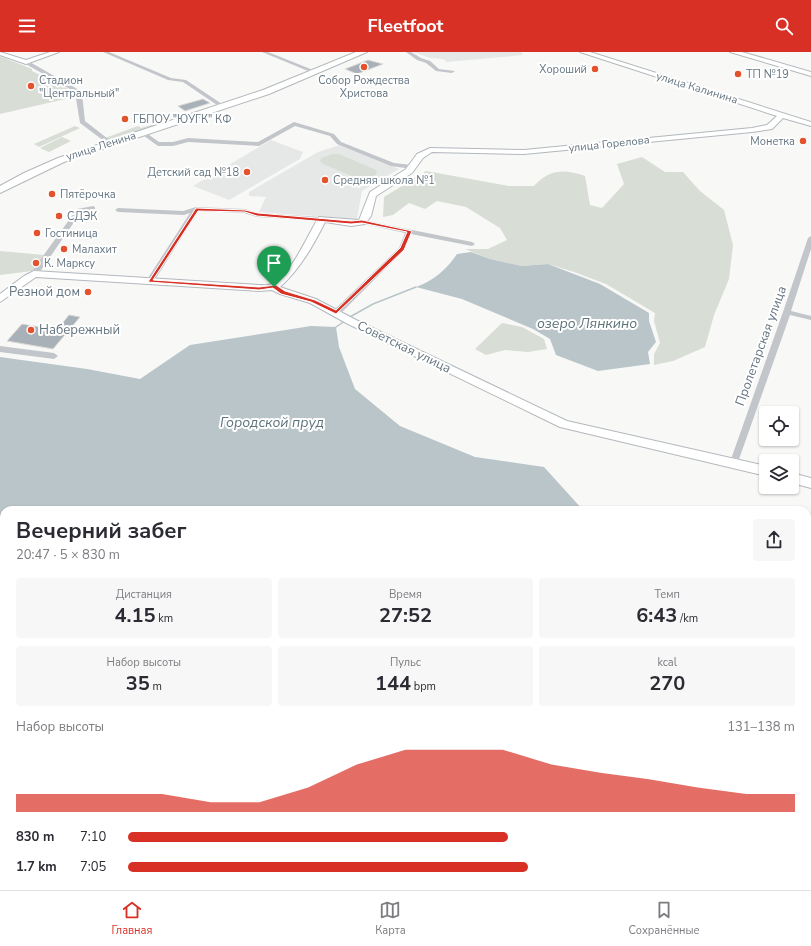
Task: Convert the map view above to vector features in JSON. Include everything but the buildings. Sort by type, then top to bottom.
[{"type":"main road","name":"улица Ленина","points":[[0,190],[46,166],[110,143],[266,92],[363,52]]},
{"type":"main road","points":[[734,52],[811,74]]},
{"type":"street","points":[[26,62],[56,52]]},
{"type":"street","points":[[105,52],[170,79],[184,81],[222,106]]},
{"type":"street","points":[[264,52],[315,72]]},
{"type":"street","points":[[408,52],[419,59],[428,62],[438,70],[452,70]]},
{"type":"street","name":"улица Калинина","points":[[583,52],[811,124]]},
{"type":"street","points":[[0,53],[26,62],[77,91],[79,94],[82,122],[110,143]]},
{"type":"street","name":"улица Горелова","points":[[412,167],[420,156],[430,150],[441,149],[524,152],[752,130],[769,127],[782,115]]},
{"type":"street","points":[[143,132],[158,144],[174,144],[188,140],[259,144],[275,137],[294,124],[332,135],[339,143],[393,165],[412,167]]},
{"type":"street","points":[[362,222],[367,215],[370,198],[373,194],[404,175],[412,167]]},
{"type":"street","points":[[0,299],[34,274],[79,210],[93,208]]},
{"type":"street","points":[[150,281],[196,209]]},
{"type":"street","points":[[118,210],[184,213],[196,209],[245,211],[257,214],[351,223],[362,222],[472,244]]},
{"type":"street","points":[[274,287],[285,278],[308,248],[322,220]]},
{"type":"street","points":[[344,317],[402,249],[409,231]]},
{"type":"street","name":"Пролетарская улица","points":[[734,462],[787,312],[811,238]]},
{"type":"street","name":"Советская улица","points":[[34,274],[259,288],[274,287],[283,292],[313,301],[564,424],[686,453],[734,462],[759,469]]},
{"type":"street","points":[[787,312],[811,318]]},
{"type":"street","points":[[0,349],[54,356]]},
{"type":"street","points":[[799,480],[811,483]]},
{"type":"shaded area","points":[[413,52],[521,52],[523,55],[447,62],[443,59],[430,58]]},
{"type":"shaded area","name":"Стадион \"Центральный\"","points":[[0,56],[32,69],[32,71],[73,92],[74,97],[0,114]]},
{"type":"shaded area","points":[[151,125],[161,125],[113,141],[105,138],[138,126],[141,128]]},
{"type":"shaded area","points":[[75,126],[80,128],[39,147],[34,144]]},
{"type":"shaded area","points":[[62,137],[71,141],[49,152],[40,148]]},
{"type":"shaded area","name":"Детский сад №18","points":[[271,140],[303,152],[300,159],[229,200],[193,186]]},
{"type":"shaded area","name":"Средняя школа №1","points":[[340,145],[399,169],[362,191],[357,219],[259,212],[266,197],[249,196],[249,192],[318,152]]},
{"type":"shaded area","points":[[333,154],[339,154],[374,169],[377,171],[376,174],[369,179],[359,179],[323,164],[320,161],[321,158]]},
{"type":"shaded area","points":[[642,157],[665,172],[683,172],[700,191],[724,210],[733,245],[729,279],[714,315],[705,347],[673,361],[654,365],[654,354],[660,343],[654,321],[655,313],[606,284],[548,264],[522,266],[490,259],[465,249],[488,249],[507,240],[500,228],[466,207],[437,201],[425,209],[409,203],[393,215],[383,217],[384,197],[426,171],[509,186],[534,186],[546,176],[558,172],[570,172],[585,176],[590,205],[602,208],[624,184],[617,164]]},
{"type":"shaded area","points":[[0,251],[44,255],[32,271],[0,275]]},
{"type":"shaded area","points":[[502,323],[522,327],[544,339],[547,349],[528,352],[505,350],[486,355],[475,349]]},
{"type":"water","name":"озеро Лянкино","points":[[471,252],[490,259],[522,266],[548,264],[600,284],[649,313],[649,321],[656,342],[648,352],[650,364],[598,371],[556,355],[550,339],[533,329],[462,299],[416,287],[439,274],[449,265],[457,254]]},
{"type":"water","name":"Городской пруд","points":[[311,326],[336,327],[339,347],[355,389],[400,426],[475,457],[544,467],[579,506],[0,506],[0,357],[87,369],[140,379],[190,345]]},
{"type":"waterway","points":[[348,318],[373,304],[416,287]]},
{"type":"waterway","points":[[336,327],[345,321]]},
{"type":"place","name":"Собор Рождества Христова","points":[[364,67]]},
{"type":"place","name":"Хороший","points":[[595,69]]},
{"type":"place","name":"ТП №19","points":[[738,74]]},
{"type":"place","name":"Стадион \"Центральный\"","points":[[31,86]]},
{"type":"place","name":"ГБПОУ \"ЮУГК\" КФ","points":[[125,119]]},
{"type":"place","name":"Монетка","points":[[803,141]]},
{"type":"place","name":"Детский сад №18","points":[[247,172]]},
{"type":"place","name":"Средняя школа №1","points":[[325,180]]},
{"type":"place","name":"Пятёрочка","points":[[52,194]]},
{"type":"place","name":"СДЭК","points":[[59,216]]},
{"type":"place","name":"Гостиница","points":[[37,233]]},
{"type":"place","name":"Малахит","points":[[64,249]]},
{"type":"place","name":"К. Марксу","points":[[36,263]]},
{"type":"place","name":"Резной дом","points":[[88,292]]},
{"type":"place","name":"Набережный","points":[[31,330]]},
{"type":"route","points":[[196,209],[245,211],[257,214],[351,223],[362,222],[409,231],[402,249],[336,313],[313,301],[283,292],[274,287],[259,288],[150,281],[196,209]]}]
